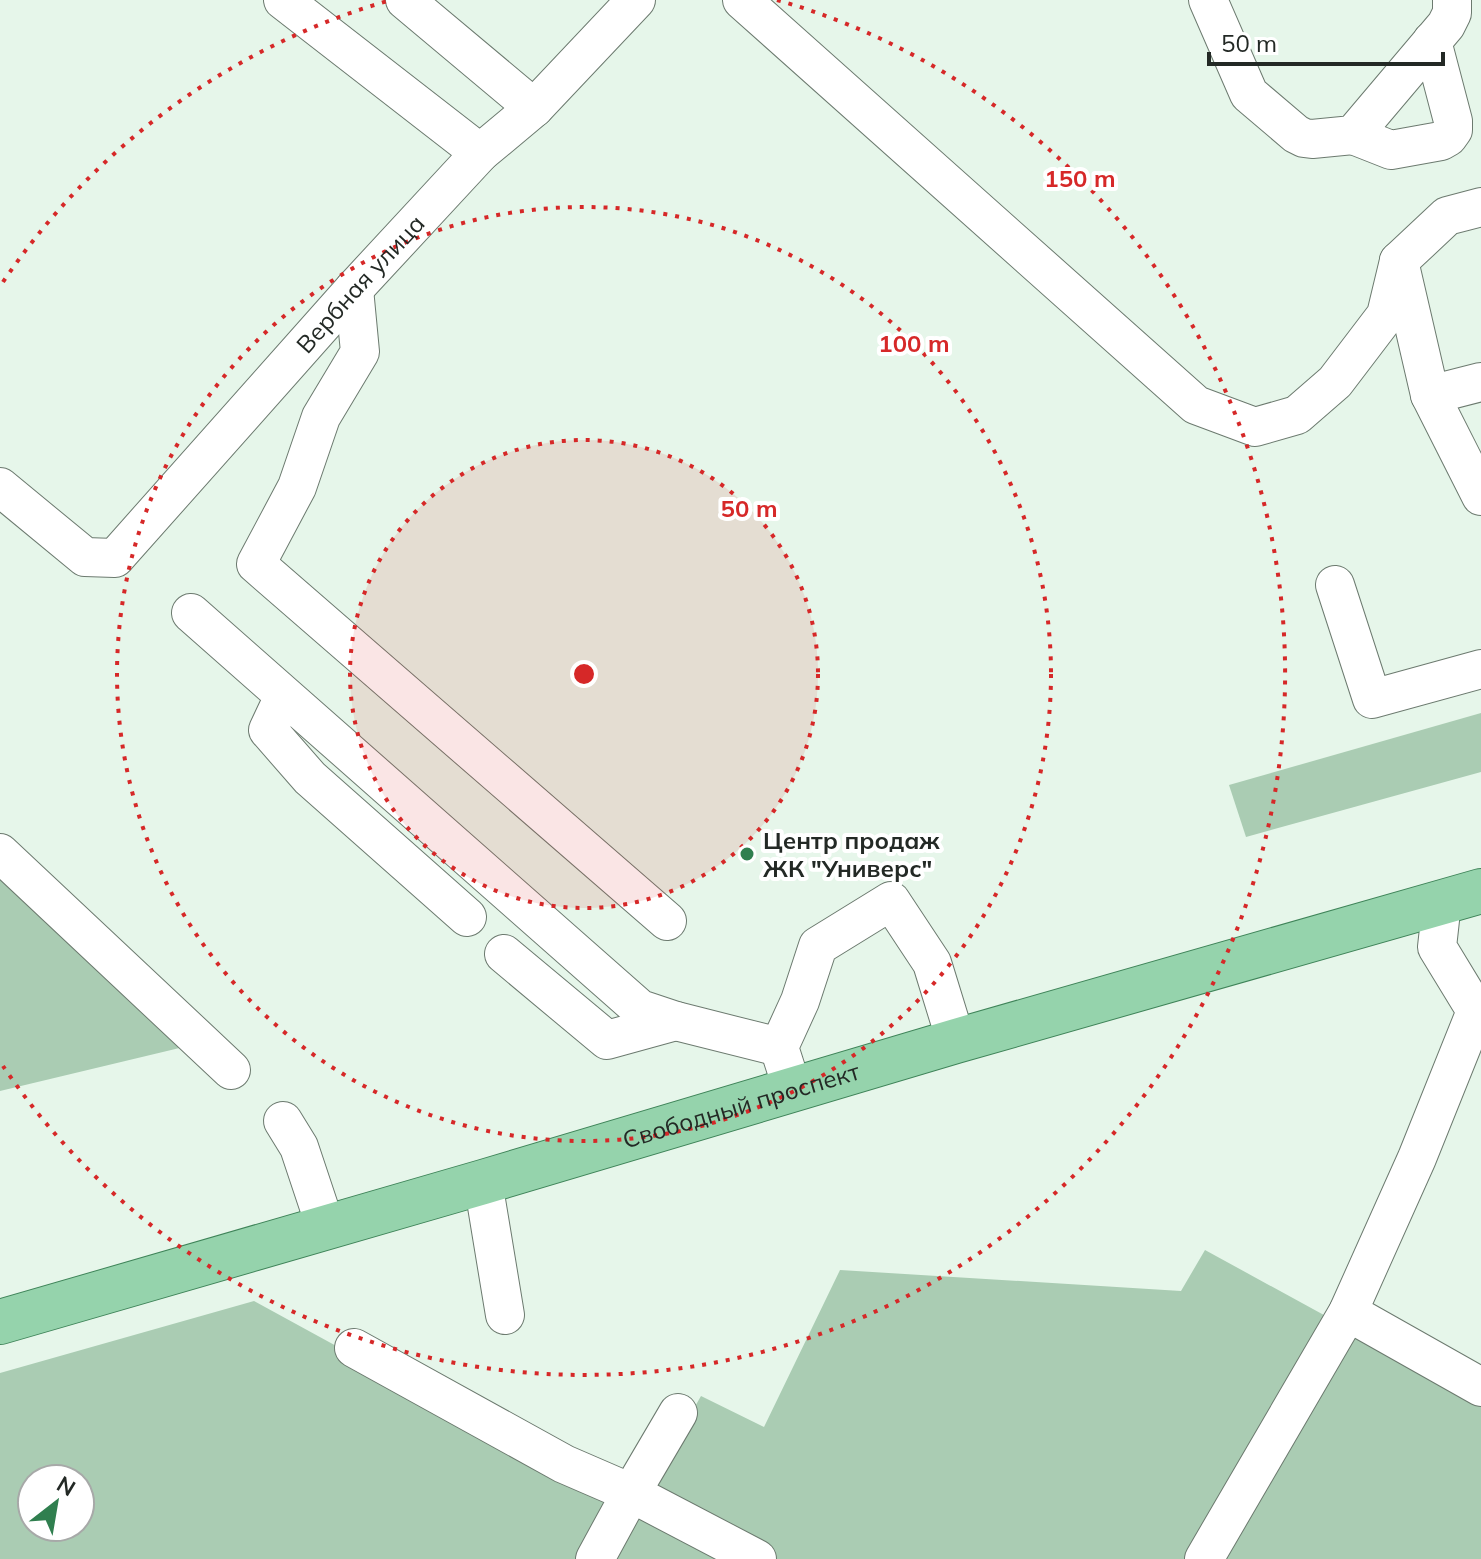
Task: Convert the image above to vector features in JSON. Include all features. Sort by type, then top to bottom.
[{"type":"main road","name":"Свободный проспект","points":[[0,1322],[1462,896]]},
{"type":"street","points":[[283,0],[480,153]]},
{"type":"street","points":[[405,0],[534,108]]},
{"type":"street","name":"Вербная улица","points":[[0,487],[85,557],[115,558],[354,289],[480,153],[534,108],[636,0]]},
{"type":"street","points":[[742,0],[1196,405],[1255,427],[1297,415],[1335,382],[1386,315],[1399,261],[1447,216],[1481,207]]},
{"type":"street","points":[[1208,0],[1249,94],[1304,138],[1353,135],[1391,150],[1448,137],[1453,130],[1453,121],[1432,41]]},
{"type":"street","points":[[1353,135],[1446,25],[1452,13],[1452,0]]},
{"type":"street","points":[[1399,261],[1430,395],[1481,496]]},
{"type":"street","points":[[354,289],[360,352],[321,417],[297,487],[256,564],[667,921]]},
{"type":"street","points":[[1430,395],[1481,382]]},
{"type":"street","points":[[1335,585],[1372,699],[1481,669]]},
{"type":"street","points":[[191,613],[640,1009],[779,1047]]},
{"type":"street","points":[[284,696],[268,730],[310,778],[467,917]]},
{"type":"street","points":[[0,853],[231,1070]]},
{"type":"street","points":[[1204,1559],[1348,1312],[1417,1158],[1476,1011],[1437,947],[1462,896]]},
{"type":"street","points":[[793,1090],[779,1047],[800,1001],[818,946],[891,901],[932,963],[956,1041]]},
{"type":"street","points":[[504,954],[607,1040],[676,1021]]},
{"type":"street","points":[[283,1121],[299,1147],[326,1228]]},
{"type":"street","points":[[483,1182],[505,1315]]},
{"type":"street","points":[[1348,1312],[1481,1387]]},
{"type":"street","points":[[354,1348],[564,1464],[631,1493],[757,1559]]},
{"type":"street","points":[[595,1559],[678,1413]]},
{"type":"green space","points":[[1481,713],[1481,772],[1246,837],[1229,785]]},
{"type":"green space","points":[[0,864],[192,1045],[0,1091]]},
{"type":"green space","points":[[1205,1250],[1481,1401],[1481,1559],[0,1559],[0,1373],[254,1301],[636,1510],[701,1396],[764,1427],[840,1270],[1181,1291]]},
{"type":"place","name":"Центр продаж ЖК \"Универс\"","points":[[747,854]]}]
